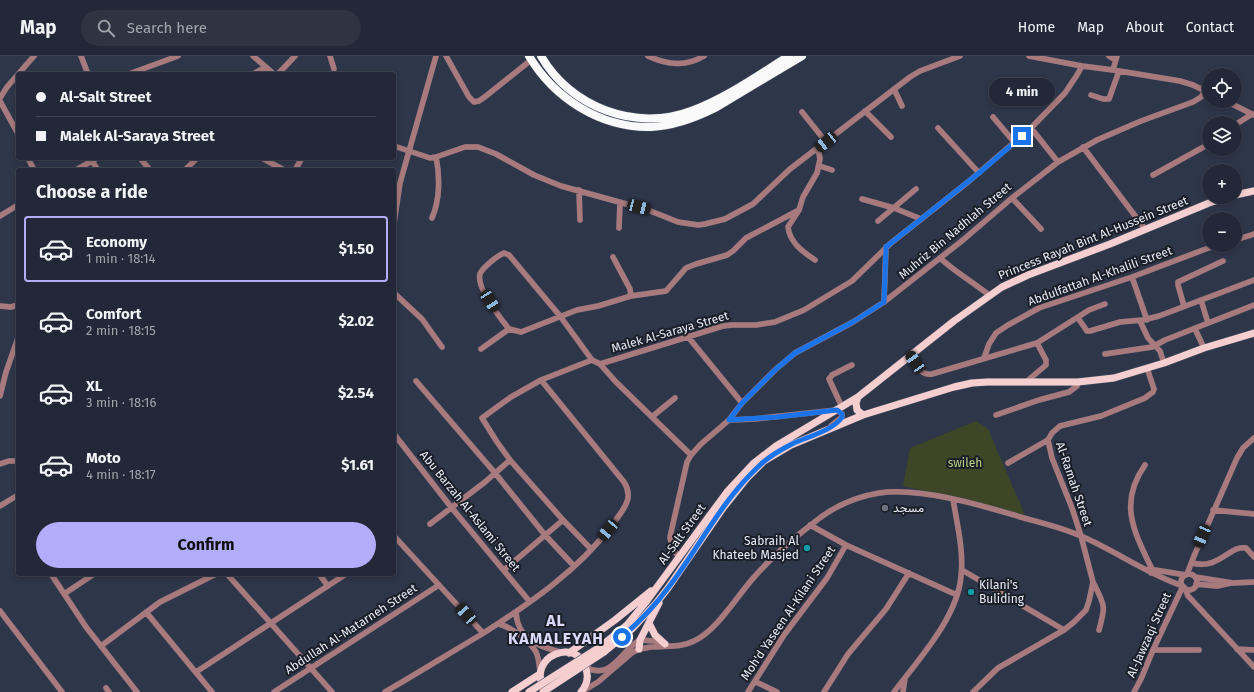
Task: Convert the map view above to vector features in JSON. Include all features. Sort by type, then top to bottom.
[{"type":"highway","points":[[541,56],[557,79],[574,94],[587,102],[613,112],[648,118],[677,115],[690,112],[706,105],[789,56]]},
{"type":"highway","points":[[530,58],[549,84],[579,108],[628,126],[651,127],[685,121],[703,114],[802,56]]},
{"type":"main road","points":[[1242,194],[1254,191]]},
{"type":"main road","name":"Princess Rayah Bint Al-Hussein Street","points":[[858,397],[909,355],[989,295],[1015,280],[1110,244],[1208,204]]},
{"type":"main road","name":"Al-Salt Street","points":[[545,692],[633,628],[668,588],[723,508],[758,466],[791,444],[863,415],[954,387],[983,382],[1078,382],[1114,378],[1164,364],[1204,348],[1254,333]]},
{"type":"main road","points":[[858,397],[856,410],[863,415]]},
{"type":"main road","name":"Al-Salt Street","points":[[530,692],[602,650],[636,614],[727,492],[754,463],[776,446],[858,397]]},
{"type":"main road","points":[[569,652],[615,620],[659,585]]},
{"type":"main road","points":[[639,649],[640,640],[668,588]]},
{"type":"main road","points":[[649,623],[655,635],[667,645]]},
{"type":"main road","points":[[545,692],[540,681],[540,673],[544,663],[549,657],[560,652],[569,652],[576,655],[586,666],[587,679],[582,691]]},
{"type":"main road","points":[[512,692],[540,673]]},
{"type":"street","points":[[20,72],[34,56]]},
{"type":"street","points":[[81,56],[87,72]]},
{"type":"street","points":[[134,72],[177,56]]},
{"type":"street","points":[[253,56],[272,72]]},
{"type":"street","points":[[280,72],[294,56]]},
{"type":"street","points":[[330,56],[334,69]]},
{"type":"street","points":[[396,210],[400,183],[436,56]]},
{"type":"street","points":[[446,56],[469,97],[474,102],[486,96],[530,58]]},
{"type":"street","points":[[648,56],[658,61],[680,64],[695,61],[704,56]]},
{"type":"street","points":[[396,147],[426,157],[436,157],[465,147],[478,147],[496,154],[534,176],[561,186],[648,210],[678,222],[698,225],[720,221],[733,216],[753,204],[790,169],[894,89],[920,71],[960,56]]},
{"type":"street","points":[[1029,56],[1082,66],[1180,81],[1189,83],[1202,90]]},
{"type":"street","points":[[1109,56],[1116,58],[1112,70]]},
{"type":"street","name":"Malek Al-Saraya Street","points":[[600,364],[689,338],[723,326],[756,325],[775,322],[804,310],[852,281],[886,247],[979,173],[1031,128],[1065,93],[1082,66]]},
{"type":"street","points":[[256,72],[266,67]]},
{"type":"street","points":[[1091,95],[1103,99],[1109,99],[1119,71]]},
{"type":"street","points":[[16,77],[7,87],[0,99],[16,129]]},
{"type":"street","points":[[894,89],[902,106]]},
{"type":"street","name":"Muhriz Bin Nadhlah Street","points":[[679,557],[672,548],[670,537],[687,462],[691,454],[729,420],[742,403],[776,369],[795,353],[853,322],[884,302],[1058,162],[1083,147],[1141,121],[1193,102],[1202,96]]},
{"type":"street","points":[[1241,108],[1253,114]]},
{"type":"street","points":[[865,111],[891,137]]},
{"type":"street","points":[[802,112],[826,142]]},
{"type":"street","points":[[1242,121],[1253,114]]},
{"type":"street","points":[[993,117],[1014,142]]},
{"type":"street","points":[[938,128],[979,173]]},
{"type":"street","points":[[1031,128],[1058,162]]},
{"type":"street","points":[[1083,147],[1145,229]]},
{"type":"street","points":[[815,260],[794,243],[790,236],[788,227],[799,210],[803,197],[820,166],[820,155],[818,148]]},
{"type":"street","points":[[1153,175],[1202,148]]},
{"type":"street","points":[[432,218],[436,209],[438,190],[438,168],[436,157]]},
{"type":"street","points":[[79,168],[92,160]]},
{"type":"street","points":[[142,160],[148,168]]},
{"type":"street","points":[[187,168],[195,160]]},
{"type":"street","points":[[266,160],[280,168]]},
{"type":"street","points":[[820,166],[832,170]]},
{"type":"street","points":[[878,221],[916,189]]},
{"type":"street","points":[[579,190],[580,220]]},
{"type":"street","points":[[1012,198],[1041,229]]},
{"type":"street","points":[[862,199],[894,208],[921,219]]},
{"type":"street","points":[[619,228],[620,203]]},
{"type":"street","points":[[0,216],[16,206]]},
{"type":"street","points":[[691,454],[616,382],[600,364],[592,360],[560,316],[507,253],[504,253],[491,262],[482,271],[480,281],[484,292],[509,329],[520,332],[560,316],[631,296],[666,291],[686,268],[727,255],[746,238],[799,210]]},
{"type":"street","points":[[1242,238],[1254,234]]},
{"type":"street","points":[[884,302],[886,247]]},
{"type":"street","name":"Abdulfattah Al-Khalili Street","points":[[984,358],[989,344],[996,333],[1048,304],[1132,277],[1202,250]]},
{"type":"street","points":[[613,257],[630,289],[631,296]]},
{"type":"street","points":[[940,258],[989,295]]},
{"type":"street","points":[[1184,306],[1178,282],[1223,261]]},
{"type":"street","points":[[1132,277],[1147,320]]},
{"type":"street","points":[[1078,318],[1084,329],[1087,331],[1120,322],[1147,320],[1254,280]]},
{"type":"street","points":[[396,297],[422,319],[442,347]]},
{"type":"street","points":[[1201,300],[1208,323]]},
{"type":"street","points":[[909,355],[920,370],[929,375],[1038,343],[1092,309],[1105,304]]},
{"type":"street","points":[[0,306],[16,305]]},
{"type":"street","points":[[1105,354],[1155,346],[1165,340],[1254,305]]},
{"type":"street","points":[[1140,321],[1146,335],[1160,351],[1164,364]]},
{"type":"street","points":[[481,349],[509,329]]},
{"type":"street","points":[[1195,329],[1204,348]]},
{"type":"street","points":[[689,338],[742,403]]},
{"type":"street","points":[[1026,382],[1046,365],[1046,360],[1038,343]]},
{"type":"street","points":[[0,396],[6,372],[16,348]]},
{"type":"street","points":[[591,549],[510,460],[482,418],[511,397],[541,380],[592,360]]},
{"type":"street","points":[[830,428],[842,417],[842,414],[829,379],[852,365]]},
{"type":"street","name":"Al-Ramah Street","points":[[1099,630],[1104,605],[1093,582],[1072,508],[1052,458],[1048,440],[1052,433],[1060,426],[1101,416],[1145,398],[1151,394],[1154,389],[1147,368]]},
{"type":"street","points":[[385,692],[499,624],[530,602],[574,566],[591,549],[608,530],[628,499],[628,491],[620,478],[541,380]]},
{"type":"street","points":[[416,381],[495,473],[545,535],[574,566]]},
{"type":"street","points":[[996,415],[1039,400],[1069,392],[1077,386],[1078,382]]},
{"type":"street","points":[[653,416],[675,398]]},
{"type":"street","points":[[729,420],[762,418],[840,408]]},
{"type":"street","name":"Abu Barzah Al-Aslami Street","points":[[396,437],[451,508],[530,602]]},
{"type":"street","points":[[1254,438],[1240,453],[1213,510],[1187,574],[1182,580],[1190,598],[1254,667]]},
{"type":"street","points":[[1008,463],[1048,440]]},
{"type":"street","points":[[430,524],[510,460]]},
{"type":"street","points":[[0,464],[16,461]]},
{"type":"street","points":[[1145,465],[1135,484],[1130,512],[1137,539],[1152,571]]},
{"type":"street","points":[[586,666],[592,670],[604,670],[640,640],[654,641],[677,646],[695,641],[704,635],[722,617],[757,574],[810,525],[831,510],[849,501],[879,493],[898,491],[913,492],[953,499],[1020,516],[1080,536],[1170,581],[1192,589],[1197,581],[1194,576],[1192,563]]},
{"type":"street","points":[[0,506],[16,496]]},
{"type":"street","points":[[894,692],[944,625],[957,595],[962,570],[953,499]]},
{"type":"street","points":[[1213,510],[1254,514]]},
{"type":"street","points":[[504,570],[563,520]]},
{"type":"street","points":[[810,525],[846,545],[957,595]]},
{"type":"street","points":[[396,540],[483,633]]},
{"type":"street","name":"Moh'd Yaseen Al-Kilani Street","points":[[748,692],[756,682],[774,649],[827,578],[846,545]]},
{"type":"street","points":[[1192,563],[1204,564],[1216,562],[1237,549],[1242,548],[1246,548],[1254,558]]},
{"type":"street","points":[[962,570],[1064,630]]},
{"type":"street","points":[[1152,571],[1187,574],[1233,583]]},
{"type":"street","points":[[824,692],[848,654],[886,609],[909,573]]},
{"type":"street","points":[[52,576],[86,627],[137,692]]},
{"type":"street","points":[[64,594],[91,576]]},
{"type":"street","points":[[101,646],[170,596],[212,576]]},
{"type":"street","points":[[229,576],[332,692]]},
{"type":"street","points":[[320,576],[328,586]]},
{"type":"street","points":[[196,672],[343,576]]},
{"type":"street","points":[[973,692],[998,668],[1064,630],[1081,616],[1086,610],[1093,582]]},
{"type":"street","points":[[1196,584],[1217,586],[1233,583],[1254,582]]},
{"type":"street","name":"Abdullah Al-Matarneh Street","points":[[274,692],[439,585]]},
{"type":"street","name":"Al-Jawzaqi Street","points":[[1134,692],[1142,679],[1153,650],[1184,587]]},
{"type":"street","points":[[0,611],[62,692]]},
{"type":"street","points":[[146,612],[212,692]]},
{"type":"street","points":[[516,612],[518,624],[524,638],[536,652],[540,673]]},
{"type":"street","points":[[499,624],[512,629],[524,638],[539,645],[560,652]]},
{"type":"street","points":[[582,691],[598,682],[633,652],[639,649],[667,645]]},
{"type":"street","points":[[1237,649],[1254,650]]},
{"type":"street","points":[[1153,650],[1200,650]]},
{"type":"street","points":[[903,692],[905,678]]},
{"type":"street","points":[[756,682],[777,692]]},
{"type":"green space","name":"swileh","points":[[976,421],[988,429],[1025,515],[903,486],[910,448]]},
{"type":"place","name":"مسجد","points":[[885,508]]},
{"type":"place","name":"Sabraih Al Khateeb Masjed","points":[[807,548]]},
{"type":"place","name":"Kilani's Buliding","points":[[971,592]]},
{"type":"district","name":"AL KAMALEYAH","points":[[556,629]]},
{"type":"route","points":[[622,637],[633,628],[657,602],[723,508],[758,466],[791,444],[830,428],[842,417],[842,414],[837,410],[745,420],[729,420],[742,403],[776,369],[795,353],[853,322],[884,302],[887,267],[886,247],[968,182],[1022,136]]}]
